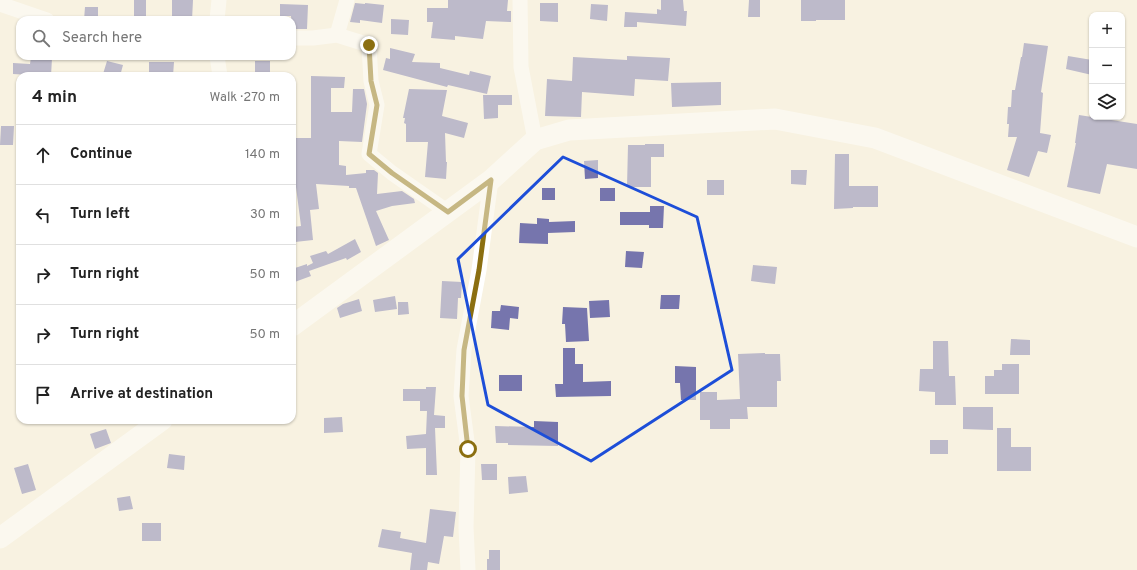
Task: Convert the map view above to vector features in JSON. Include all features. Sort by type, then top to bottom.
[{"type":"street","points":[[217,16],[219,0]]},
{"type":"street","points":[[337,35],[347,0]]},
{"type":"street","points":[[520,0],[522,67],[535,140]]},
{"type":"street","points":[[0,4],[35,16]]},
{"type":"street","points":[[296,38],[313,38],[337,35],[369,45],[371,81],[377,105],[369,154],[392,173],[448,212]]},
{"type":"street","points":[[218,60],[219,72]]},
{"type":"street","points":[[296,323],[491,180],[535,140],[569,130],[775,119],[875,138],[1137,237]]},
{"type":"street","points":[[468,570],[466,527],[468,449],[462,396],[464,358],[479,270],[491,180]]},
{"type":"street","points":[[0,538],[157,424]]},
{"type":"highlighted area","points":[[563,157],[697,217],[732,370],[591,461],[488,405],[458,259]]},
{"type":"building","points":[[134,0],[146,0],[146,16],[134,16]]},
{"type":"building","points":[[172,0],[193,0],[192,16],[172,16]]},
{"type":"building","points":[[448,0],[508,0],[507,11],[511,11],[511,22],[486,21],[483,39],[455,36],[455,40],[431,38],[433,22],[427,22],[427,8],[448,8]]},
{"type":"building","points":[[661,0],[683,0],[684,11],[687,11],[686,26],[637,22],[637,27],[624,27],[625,12],[657,14],[657,9],[661,10]]},
{"type":"building","points":[[749,0],[760,0],[760,17],[748,17]]},
{"type":"building","points":[[801,0],[845,0],[845,20],[801,21]]},
{"type":"building","points":[[355,3],[384,5],[382,23],[360,20],[360,23],[350,22]]},
{"type":"building","points":[[540,3],[558,3],[558,22],[540,21]]},
{"type":"building","points":[[280,4],[308,5],[307,29],[296,29],[296,16],[280,16]]},
{"type":"building","points":[[591,4],[608,5],[607,21],[590,19]]},
{"type":"building","points":[[85,7],[98,7],[98,16],[84,16]]},
{"type":"building","points":[[391,19],[409,20],[408,35],[391,34]]},
{"type":"building","points":[[1024,43],[1048,46],[1041,92],[1043,93],[1040,133],[1051,135],[1047,153],[1038,151],[1029,177],[1007,170],[1017,137],[1008,137],[1008,107],[1011,107],[1012,90],[1015,90]]},
{"type":"building","points":[[390,48],[415,54],[412,62],[440,63],[440,68],[469,75],[470,71],[491,76],[487,94],[448,85],[447,87],[383,70],[386,58],[390,59]]},
{"type":"building","points":[[627,56],[670,58],[668,81],[635,79],[634,96],[582,92],[581,117],[545,116],[547,79],[572,81],[573,57],[627,60]]},
{"type":"building","points":[[1068,56],[1089,60],[1089,74],[1066,69]]},
{"type":"building","points":[[31,60],[52,60],[51,72],[16,72],[16,74],[13,74],[13,63],[30,64]]},
{"type":"building","points":[[107,61],[123,65],[121,72],[104,72]]},
{"type":"building","points":[[255,61],[270,61],[270,72],[255,72]]},
{"type":"building","points":[[149,62],[174,62],[173,72],[149,72]]},
{"type":"building","points":[[311,76],[345,77],[344,88],[331,88],[331,112],[352,112],[353,89],[364,89],[367,104],[362,142],[339,141],[339,165],[346,166],[346,175],[366,173],[366,170],[374,170],[378,173],[377,194],[402,191],[414,199],[415,203],[392,206],[376,211],[389,240],[376,246],[356,188],[349,188],[349,186],[316,184],[319,209],[310,210],[313,240],[296,242],[296,227],[301,226],[296,187],[296,138],[311,138]]},
{"type":"building","points":[[721,82],[721,105],[672,107],[671,83]]},
{"type":"building","points":[[409,89],[447,90],[442,116],[468,123],[464,138],[445,133],[447,162],[446,179],[425,177],[428,142],[406,142],[406,124],[404,123],[405,118],[403,118]]},
{"type":"building","points":[[483,95],[512,95],[512,105],[498,105],[498,118],[484,119]]},
{"type":"building","points":[[1079,115],[1089,117],[1089,120],[1111,120],[1137,124],[1137,169],[1107,164],[1100,194],[1067,187]]},
{"type":"building","points":[[1,126],[14,126],[13,145],[0,145]]},
{"type":"building","points":[[664,144],[664,157],[651,157],[651,187],[627,187],[628,145]]},
{"type":"building","points":[[835,154],[849,154],[849,186],[878,186],[878,207],[834,209]]},
{"type":"building","points":[[598,160],[598,178],[585,179],[584,161]]},
{"type":"building","points":[[791,170],[807,170],[806,185],[791,184]]},
{"type":"building","points":[[707,180],[724,180],[724,195],[707,195]]},
{"type":"building","points":[[542,188],[555,188],[555,200],[542,200]]},
{"type":"building","points":[[600,188],[615,188],[615,201],[600,201]]},
{"type":"building","points":[[650,206],[664,206],[663,228],[649,228],[649,225],[620,225],[620,212],[650,212]]},
{"type":"building","points":[[537,218],[549,219],[549,222],[575,221],[575,232],[548,233],[548,244],[519,243],[520,223],[537,224]]},
{"type":"building","points":[[355,239],[361,252],[347,260],[346,258],[309,271],[311,276],[296,282],[296,268],[307,264],[307,266],[313,263],[310,256],[326,251],[328,254]]},
{"type":"building","points":[[626,251],[644,252],[642,268],[625,267]]},
{"type":"building","points":[[753,265],[777,267],[775,284],[751,281]]},
{"type":"building","points":[[442,281],[462,282],[461,298],[458,298],[457,319],[440,318]]},
{"type":"building","points":[[661,295],[680,295],[679,309],[660,309]]},
{"type":"building","points":[[395,296],[397,309],[375,312],[373,300]]},
{"type":"building","points":[[359,299],[362,311],[340,318],[337,308],[343,304]]},
{"type":"building","points":[[609,300],[610,317],[590,318],[589,301]]},
{"type":"building","points":[[398,302],[408,302],[409,314],[398,315]]},
{"type":"building","points":[[501,305],[519,307],[518,319],[510,318],[509,330],[491,328],[492,311],[500,311]]},
{"type":"building","points":[[563,307],[587,308],[589,341],[566,342],[565,324],[562,324]]},
{"type":"building","points":[[1011,339],[1030,340],[1030,355],[1010,355]]},
{"type":"building","points":[[933,341],[948,341],[949,376],[955,376],[956,405],[935,405],[935,392],[919,391],[920,369],[933,369]]},
{"type":"building","points":[[563,348],[575,348],[575,364],[583,364],[583,382],[611,381],[611,396],[556,397],[555,384],[563,384]]},
{"type":"building","points":[[738,354],[780,354],[781,381],[777,381],[777,407],[747,407],[748,419],[730,419],[730,429],[710,429],[710,420],[700,420],[700,392],[717,392],[717,400],[740,399]]},
{"type":"building","points":[[1002,364],[1019,364],[1019,394],[985,394],[985,376],[994,376],[994,370],[1002,370]]},
{"type":"building","points":[[675,366],[696,367],[696,400],[681,400],[680,383],[675,383]]},
{"type":"building","points":[[499,375],[522,375],[522,391],[499,391]]},
{"type":"building","points":[[426,387],[436,387],[434,415],[445,416],[445,428],[435,428],[437,475],[426,475],[426,448],[407,449],[406,436],[426,434],[427,411],[420,411],[420,401],[403,401],[403,389],[426,389]]},
{"type":"building","points":[[963,407],[993,407],[993,430],[963,429]]},
{"type":"building","points":[[342,417],[343,432],[324,433],[324,418]]},
{"type":"building","points":[[534,421],[558,422],[558,446],[508,445],[508,443],[496,443],[495,426],[534,427]]},
{"type":"building","points":[[997,428],[1011,428],[1011,447],[1031,447],[1031,471],[997,471]]},
{"type":"building","points":[[106,429],[111,443],[95,449],[90,434]]},
{"type":"building","points":[[930,440],[948,440],[948,454],[930,454]]},
{"type":"building","points":[[169,454],[185,456],[184,470],[167,468]]},
{"type":"building","points":[[28,464],[36,490],[22,494],[14,468]]},
{"type":"building","points":[[481,464],[497,464],[497,480],[482,480]]},
{"type":"building","points":[[526,476],[528,492],[509,494],[508,477]]},
{"type":"building","points":[[130,496],[133,509],[119,511],[117,498]]},
{"type":"building","points":[[430,509],[456,512],[453,537],[444,536],[439,564],[428,562],[427,570],[410,570],[412,553],[378,547],[382,529],[401,532],[400,538],[426,543]]},
{"type":"building","points":[[142,523],[161,523],[161,541],[142,541]]},
{"type":"building","points":[[489,550],[500,550],[500,570],[487,570]]},
{"type":"route","points":[[369,45],[371,81],[377,105],[369,154],[392,173],[448,212],[491,180],[479,270],[464,350],[462,396],[468,449]]}]
